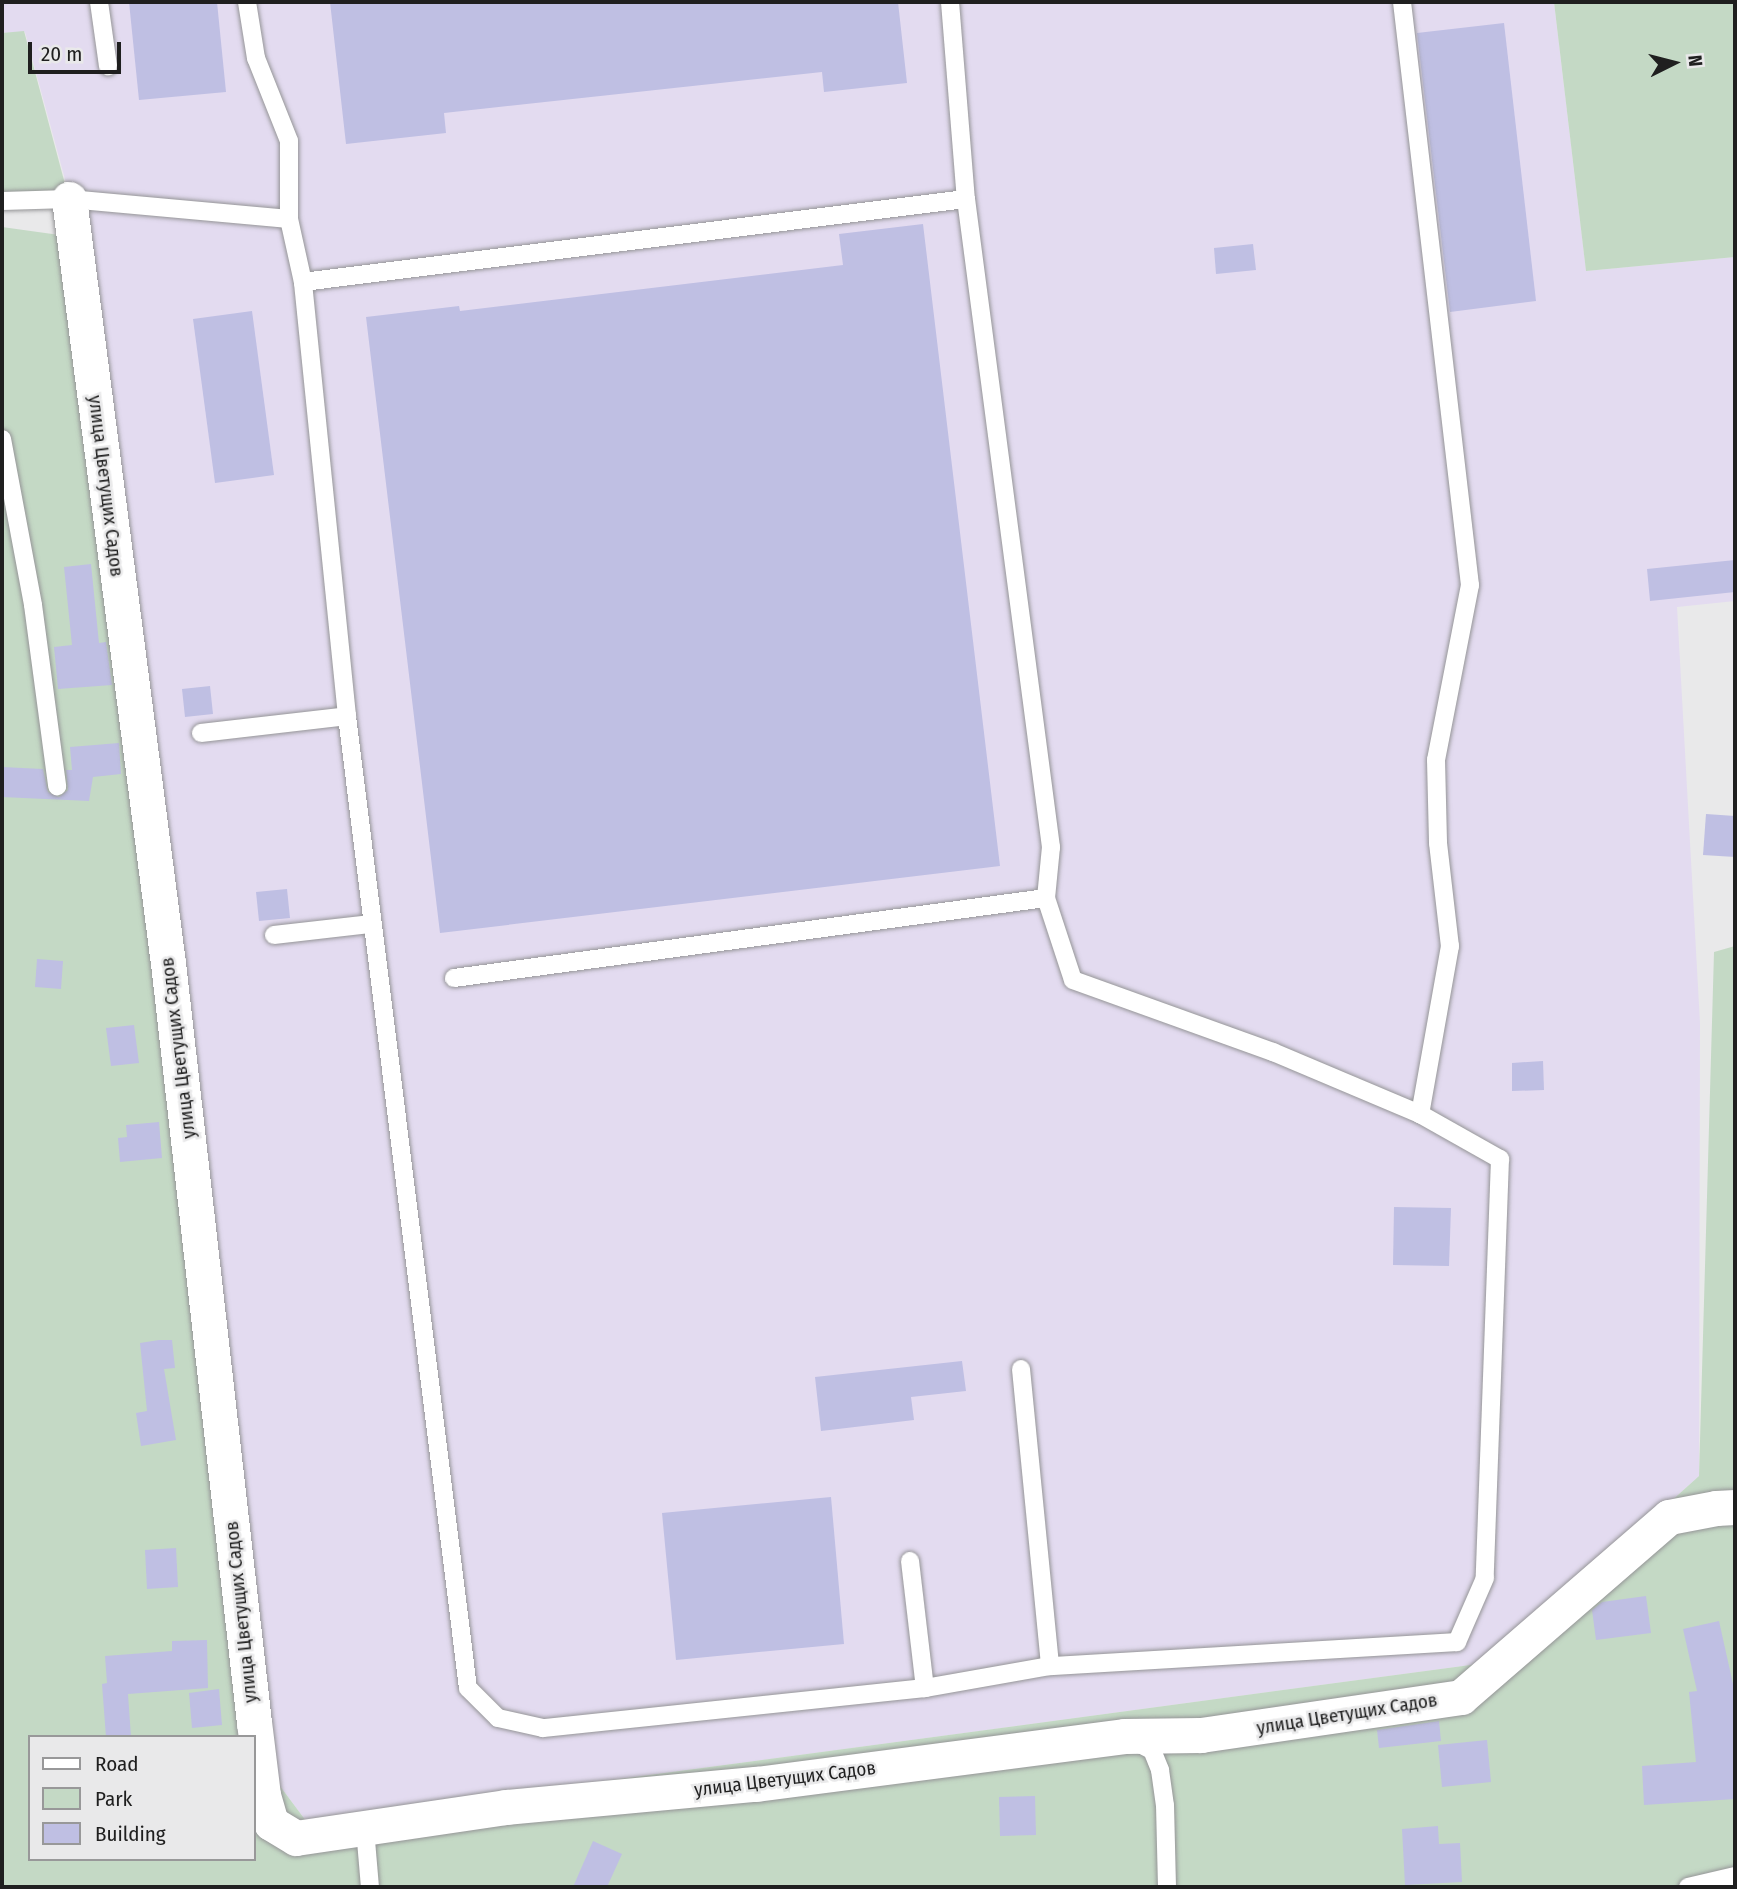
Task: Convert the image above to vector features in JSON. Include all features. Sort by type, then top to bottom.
[{"type":"street","name":"улица Цветущих Садов","points":[[69,199],[168,963],[263,1795],[271,1823],[296,1838],[506,1807],[756,1784],[1124,1736],[1201,1735],[1461,1697],[1669,1517],[1735,1507]]},
{"type":"lane","points":[[99,2],[108,66]]},
{"type":"lane","points":[[247,2],[256,58],[289,141],[289,219],[303,282],[371,923],[468,1688],[498,1718],[543,1728],[925,1688],[1049,1666],[1457,1642],[1485,1578],[1500,1159],[1420,1114],[1273,1052],[1073,980],[1046,898],[1051,847],[966,199],[950,2]]},
{"type":"lane","points":[[1402,2],[1470,584],[1436,760],[1438,843],[1450,946],[1420,1114]]},
{"type":"lane","points":[[2,201],[69,199],[289,219]]},
{"type":"lane","points":[[303,282],[966,199]]},
{"type":"lane","points":[[2,439],[33,605],[57,786]]},
{"type":"lane","points":[[201,733],[347,716]]},
{"type":"lane","points":[[454,978],[1046,898]]},
{"type":"lane","points":[[274,935],[371,923]]},
{"type":"lane","points":[[1021,1369],[1049,1666]]},
{"type":"lane","points":[[910,1561],[925,1688]]},
{"type":"lane","points":[[1124,1736],[1152,1749],[1160,1770],[1165,1805],[1167,1887]]},
{"type":"lane","points":[[365,1829],[370,1887]]},
{"type":"lane","points":[[1688,1887],[1735,1877]]},
{"type":"shaded area","points":[[2,2],[1554,2],[1586,271],[1735,257],[1735,601],[1677,607],[1700,1023],[1699,1476],[1493,1662],[306,1821],[262,1762],[81,238],[25,32],[2,33]]},
{"type":"green space","points":[[1554,2],[1735,2],[1735,257],[1586,271]]},
{"type":"green space","points":[[24,31],[69,199],[2,194],[2,33]]},
{"type":"green space","points":[[2,227],[81,238],[262,1762],[306,1821],[1493,1662],[1699,1476],[1714,952],[1735,946],[1735,1887],[2,1887]]},
{"type":"building","points":[[129,2],[217,2],[226,92],[139,100]]},
{"type":"building","points":[[330,2],[898,2],[907,83],[824,92],[822,72],[444,113],[446,133],[346,144]]},
{"type":"building","points":[[1504,23],[1536,301],[1450,312],[1417,33]]},
{"type":"building","points":[[923,224],[1000,866],[440,933],[366,317],[459,306],[460,311],[843,265],[839,234]]},
{"type":"building","points":[[1253,244],[1256,270],[1216,274],[1214,248]]},
{"type":"building","points":[[252,311],[274,475],[215,483],[193,319]]},
{"type":"building","points":[[1735,560],[1735,592],[1650,601],[1647,569]]},
{"type":"building","points":[[91,564],[99,643],[106,642],[112,685],[58,689],[54,647],[72,645],[64,567]]},
{"type":"building","points":[[210,686],[213,714],[185,717],[182,689]]},
{"type":"building","points":[[119,743],[121,774],[93,777],[89,801],[2,797],[2,767],[43,769],[48,792],[59,797],[68,790],[66,770],[72,770],[70,747]]},
{"type":"building","points":[[1706,814],[1735,816],[1735,857],[1703,855]]},
{"type":"building","points":[[287,889],[290,918],[259,921],[256,892]]},
{"type":"building","points":[[37,959],[63,961],[61,989],[35,987]]},
{"type":"building","points":[[134,1025],[139,1063],[111,1066],[106,1028]]},
{"type":"building","points":[[1543,1061],[1544,1090],[1512,1091],[1512,1063]]},
{"type":"building","points":[[159,1122],[162,1158],[120,1162],[118,1138],[127,1137],[126,1125]]},
{"type":"building","points":[[1394,1207],[1451,1208],[1449,1266],[1393,1265]]},
{"type":"building","points":[[172,1340],[175,1368],[164,1369],[176,1440],[141,1446],[136,1413],[147,1411],[140,1343]]},
{"type":"building","points":[[962,1361],[966,1391],[911,1397],[914,1420],[821,1431],[815,1377]]},
{"type":"building","points":[[831,1497],[844,1644],[676,1660],[662,1513]]},
{"type":"building","points":[[176,1548],[178,1587],[147,1589],[145,1550]]},
{"type":"building","points":[[1646,1596],[1651,1633],[1596,1640],[1592,1610],[1602,1602]]},
{"type":"building","points":[[1719,1621],[1735,1693],[1735,1799],[1644,1805],[1642,1766],[1696,1762],[1689,1692],[1697,1691],[1683,1629]]},
{"type":"building","points":[[207,1640],[208,1688],[128,1694],[131,1735],[106,1735],[102,1684],[107,1683],[105,1656],[172,1651],[172,1641]]},
{"type":"building","points":[[219,1689],[222,1725],[192,1728],[189,1693]]},
{"type":"building","points":[[1439,1721],[1441,1741],[1379,1748],[1377,1730]]},
{"type":"building","points":[[1487,1740],[1491,1782],[1442,1787],[1438,1745]]},
{"type":"building","points":[[1035,1796],[1036,1835],[1000,1836],[999,1797]]},
{"type":"building","points":[[1438,1826],[1439,1844],[1460,1843],[1462,1882],[1405,1885],[1402,1829]]},
{"type":"building","points":[[593,1841],[622,1854],[607,1887],[573,1887]]}]
